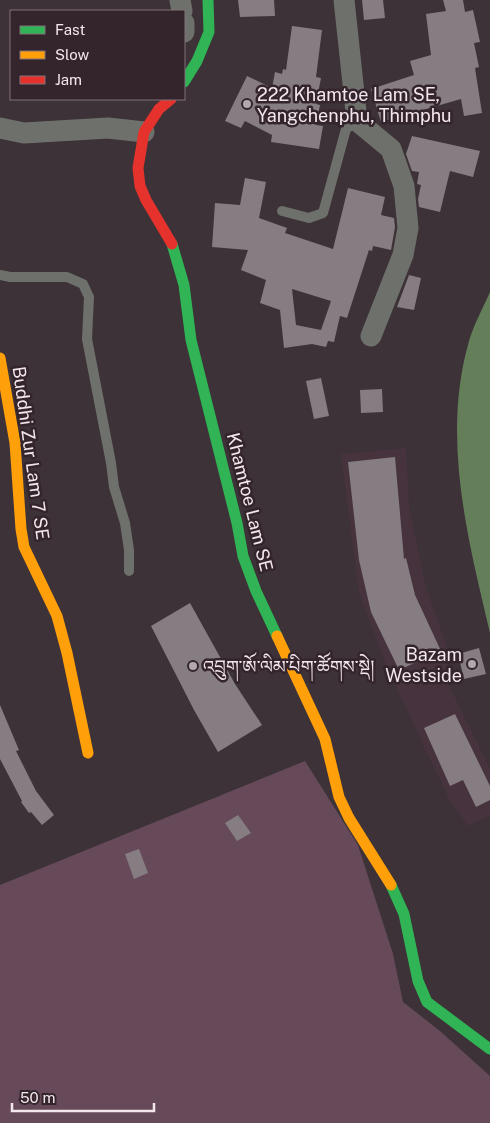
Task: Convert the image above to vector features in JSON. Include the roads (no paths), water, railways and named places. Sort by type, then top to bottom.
[{"type":"main road","points":[[185,80],[197,61],[209,32],[208,0]]},
{"type":"main road","name":"Khamtoe Lam SE","points":[[170,100],[159,109],[148,127],[138,168],[140,186],[146,200],[171,242],[184,285],[191,340],[237,524],[243,556],[256,591],[325,739],[339,797],[349,818],[388,878],[404,914],[412,943],[418,981],[427,1002],[490,1049]]},
{"type":"main road","name":"Buddhi Zur Lam 7 SE","points":[[0,358],[15,443],[21,530],[24,547],[57,616],[67,653],[88,753]]},
{"type":"street","points":[[344,0],[357,121],[391,149],[404,186],[408,228],[403,255],[371,336]]},
{"type":"street","points":[[0,128],[24,133],[148,127],[153,100]]},
{"type":"lane","points":[[282,211],[309,218],[323,213],[346,129],[357,121]]},
{"type":"lane","points":[[0,275],[10,277],[67,276],[83,284],[89,297],[87,339],[114,487],[125,523],[130,571]]},
{"type":"place","name":"222 Khamtoe Lam SE, Yangchenphu, Thimphu","points":[[247,104]]},
{"type":"place","name":"Bazam Westside","points":[[472,664]]},
{"type":"place","name":"འབྲུག་ཨོ་ལིམ་པིག་ཚོགས་སྡེ།","points":[[193,666]]}]
